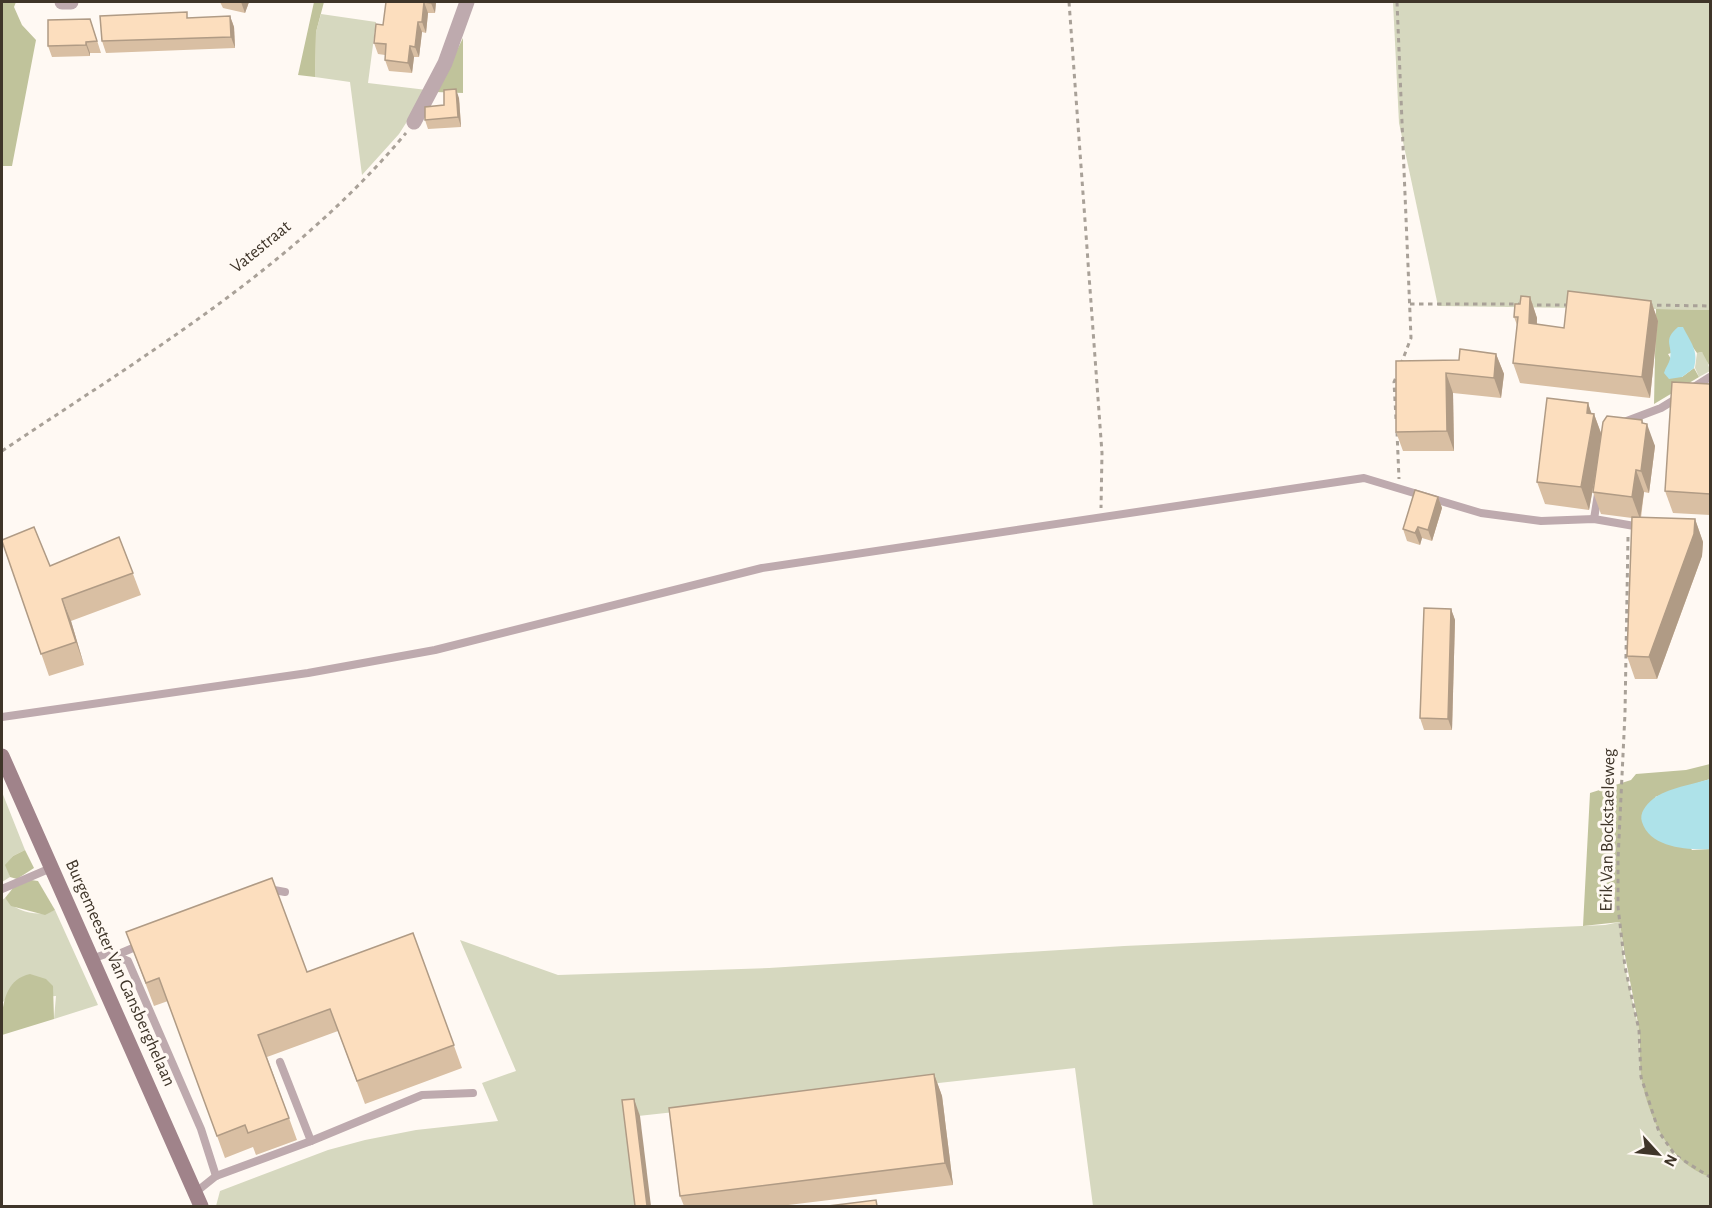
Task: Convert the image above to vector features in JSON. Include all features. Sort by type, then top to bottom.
[{"type":"street","points":[[62,2],[71,2]]},
{"type":"street","points":[[414,122],[445,63],[467,2]]},
{"type":"street","name":"Burgemeester Van Gansberghelaan","points":[[2,756],[199,1199]]},
{"type":"lane","points":[[1618,424],[1661,408],[1710,377]]},
{"type":"lane","points":[[2,717],[308,673],[424,652],[534,627],[762,568],[1364,478],[1481,513],[1541,521],[1594,519],[1629,527],[1647,527]]},
{"type":"lane","points":[[1594,519],[1599,486]]},
{"type":"lane","points":[[2,889],[51,868]]},
{"type":"lane","points":[[263,894],[274,890],[285,892]]},
{"type":"lane","points":[[114,956],[146,942]]},
{"type":"lane","points":[[92,959],[109,953],[128,961],[201,1130],[216,1176]]},
{"type":"lane","points":[[280,1062],[311,1141]]},
{"type":"lane","points":[[199,1199],[216,1176],[311,1141],[422,1095],[473,1093]]},
{"type":"path","points":[[1069,2],[1102,453],[1100,516]]},
{"type":"path","points":[[1397,2],[1411,338],[1394,382],[1400,487]]},
{"type":"path","name":"Vatestraat","points":[[2,451],[226,301],[286,254],[372,174],[414,122]]},
{"type":"path","points":[[1410,304],[1572,305]]},
{"type":"path","points":[[1641,305],[1710,306]]},
{"type":"path","name":"Erik Van Bockstaeleweg","points":[[1629,527],[1618,872],[1618,907],[1624,956],[1639,1030],[1641,1077],[1659,1132],[1675,1155],[1710,1177]]},
{"type":"green space","points":[[2,2],[16,2],[14,7],[22,25],[36,40],[12,166],[2,166]]},
{"type":"green space","points":[[314,2],[324,2],[316,32],[315,77],[298,75]]},
{"type":"green space","points":[[1393,2],[1710,2],[1710,310],[1438,306],[1399,123]]},
{"type":"green space","points":[[321,14],[376,22],[368,83],[427,90],[399,134],[362,175],[350,82],[315,77],[316,32]]},
{"type":"green space","points":[[463,38],[463,93],[436,92]]},
{"type":"green space","points":[[1656,309],[1710,310],[1710,367],[1702,352],[1697,353],[1692,346],[1668,354],[1682,377],[1694,368],[1699,377],[1654,404]]},
{"type":"green space","points":[[1702,352],[1706,356],[1710,371],[1699,377],[1695,368],[1697,353]]},
{"type":"green space","points":[[1710,764],[1710,779],[1655,797],[1692,850],[1710,849],[1710,1177],[1683,1161],[1672,1150],[1663,1137],[1649,1107],[1641,1076],[1639,1031],[1620,922],[1583,926],[1590,793],[1631,780],[1636,774],[1686,770]]},
{"type":"green space","points":[[2,792],[25,850],[13,856],[6,865],[10,877],[2,882]]},
{"type":"green space","points":[[25,850],[34,868],[17,879],[10,877],[5,865],[13,856]]},
{"type":"green space","points":[[31,880],[38,881],[55,910],[45,915],[11,906],[5,898],[13,888]]},
{"type":"green space","points":[[5,898],[15,907],[28,912],[42,913],[55,910],[98,1005],[54,1019],[56,996],[5,1000],[2,1003],[2,900]]},
{"type":"green space","points":[[1620,922],[1625,967],[1639,1030],[1641,1077],[1675,1155],[1710,1177],[1710,1206],[1093,1206],[1075,1068],[629,1117],[639,1206],[216,1206],[220,1191],[328,1150],[416,1130],[498,1121],[482,1083],[516,1071],[460,940],[558,975],[769,968],[1124,946],[1605,925]]},
{"type":"green space","points":[[30,974],[46,979],[53,986],[54,1019],[2,1035],[5,998],[14,983]]},
{"type":"water","points":[[1678,327],[1683,327],[1696,357],[1694,368],[1682,377],[1669,379],[1664,373],[1671,354],[1669,339]]},
{"type":"water","points":[[1710,779],[1710,849],[1671,846],[1646,831],[1641,815],[1653,799],[1673,789]]},
{"type":"building","points":[[386,2],[424,2],[422,22],[418,22],[415,47],[410,46],[408,63],[385,60],[386,44],[374,43],[376,24],[383,25]]},
{"type":"building","points":[[187,12],[187,18],[230,16],[231,37],[102,41],[100,16]]},
{"type":"building","points":[[90,19],[97,41],[86,42],[86,45],[48,46],[48,20]]},
{"type":"building","points":[[456,89],[458,117],[425,120],[425,107],[444,105],[444,90]]},
{"type":"building","points":[[1568,291],[1651,301],[1642,377],[1513,363],[1518,317],[1514,317],[1515,304],[1520,304],[1521,296],[1530,297],[1529,323],[1564,328]]},
{"type":"building","points":[[1460,349],[1496,354],[1494,378],[1446,373],[1447,431],[1396,432],[1396,361],[1459,360]]},
{"type":"building","points":[[1672,382],[1710,384],[1710,494],[1665,491]]},
{"type":"building","points":[[1547,398],[1588,403],[1587,413],[1594,414],[1581,487],[1537,482]]},
{"type":"building","points":[[1607,416],[1642,420],[1642,423],[1647,424],[1641,471],[1636,470],[1632,497],[1593,492],[1603,422]]},
{"type":"building","points":[[1415,490],[1438,497],[1428,530],[1418,527],[1415,533],[1403,529]]},
{"type":"building","points":[[1632,517],[1695,519],[1694,534],[1649,657],[1627,656]]},
{"type":"building","points":[[34,527],[50,566],[119,537],[133,573],[62,599],[76,642],[41,654],[2,541]]},
{"type":"building","points":[[1424,608],[1451,609],[1448,719],[1420,718]]},
{"type":"building","points":[[272,878],[307,972],[413,933],[454,1045],[357,1081],[330,1009],[258,1035],[289,1118],[248,1133],[245,1125],[217,1136],[159,978],[146,983],[126,932]]},
{"type":"building","points":[[934,1074],[945,1163],[680,1196],[669,1108]]},
{"type":"building","points":[[634,1099],[647,1206],[635,1206],[622,1100]]},
{"type":"building","points":[[876,1200],[877,1206],[828,1206]]}]
